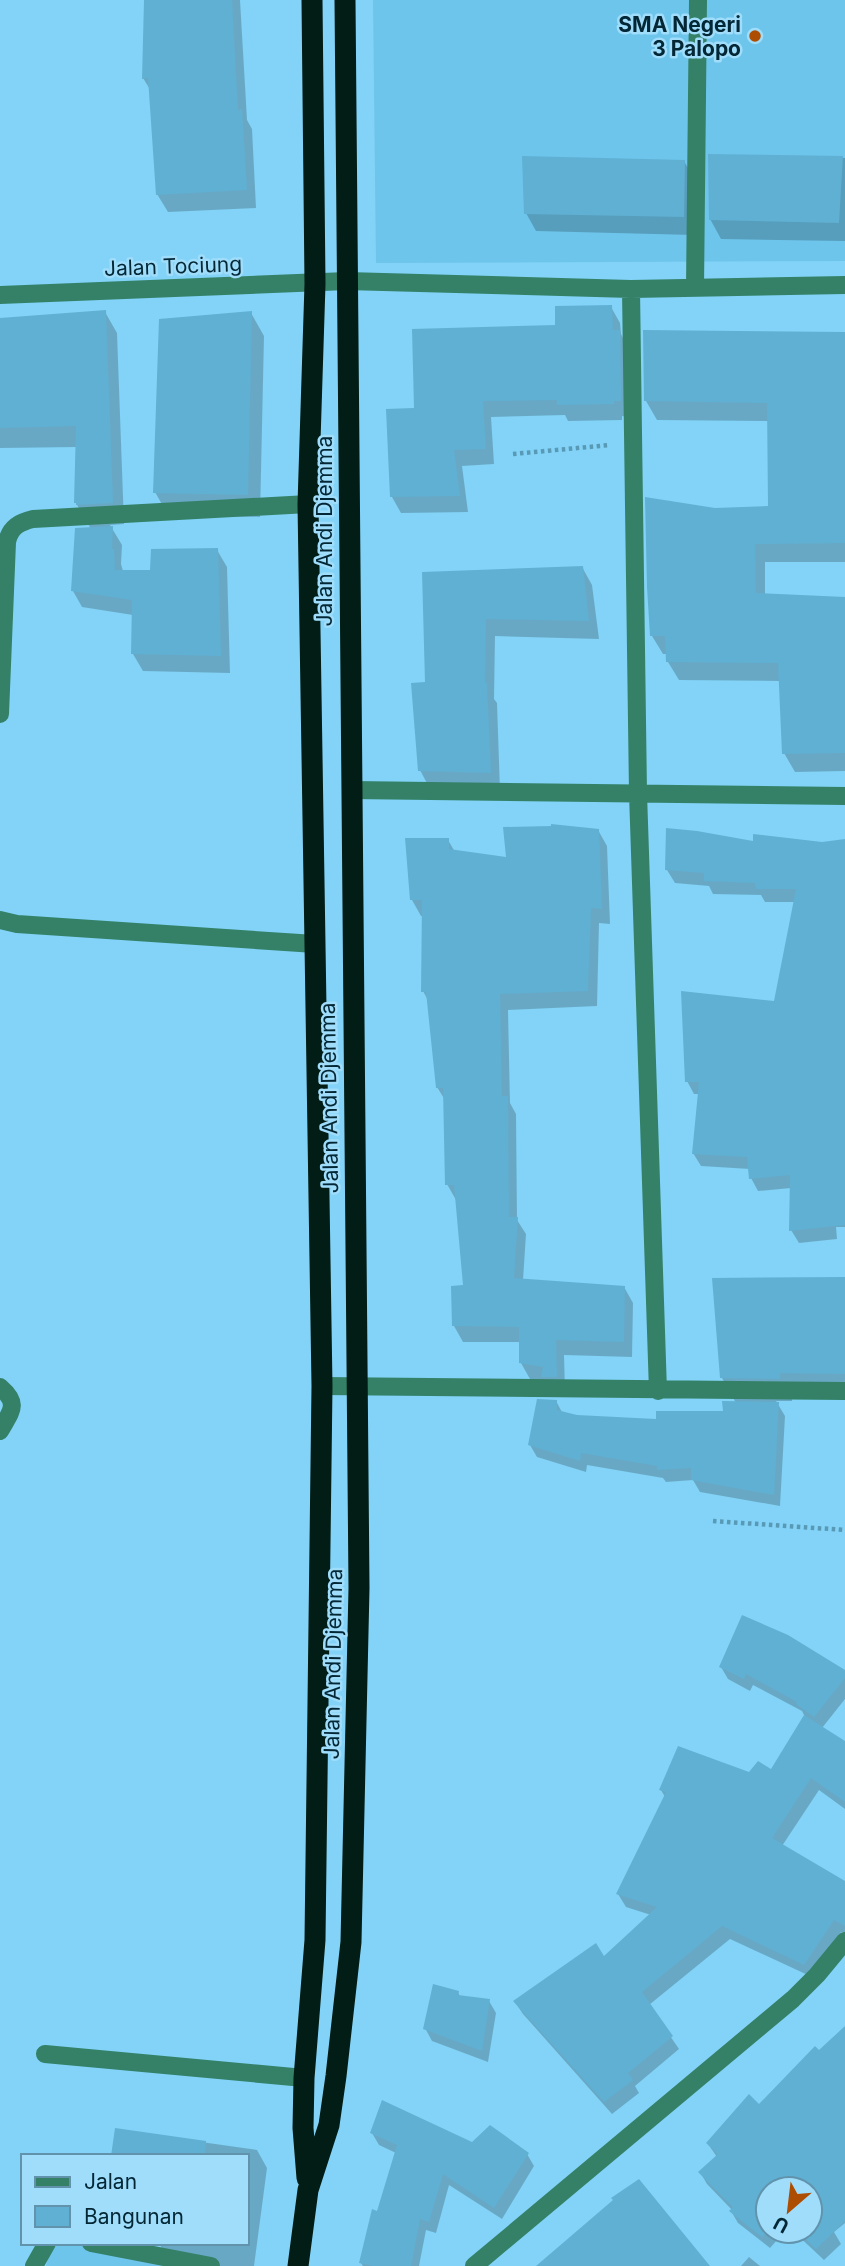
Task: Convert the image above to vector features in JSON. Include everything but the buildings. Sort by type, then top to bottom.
[{"type":"highway","name":"Jalan Andi Djemma","points":[[308,2190],[303,2129],[304,2078],[316,1940],[322,1386],[308,504],[315,284],[312,0]]},
{"type":"highway","name":"Jalan Andi Djemma","points":[[298,2266],[308,2190],[329,2125],[351,1942],[359,1588],[345,0]]},
{"type":"highway","points":[[316,1940],[351,1942]]},
{"type":"street","points":[[695,288],[698,0]]},
{"type":"street","name":"Jalan Tociung","points":[[0,295],[347,281],[631,289],[845,285]]},
{"type":"street","points":[[631,289],[638,793],[658,1391]]},
{"type":"street","points":[[0,713],[7,542],[12,528],[33,519],[308,504]]},
{"type":"street","points":[[351,790],[845,796]]},
{"type":"street","points":[[0,920],[31,925],[315,944]]},
{"type":"street","points":[[322,1386],[845,1391]]},
{"type":"street","points":[[0,1387],[12,1400],[13,1407],[0,1431]]},
{"type":"street","points":[[474,2266],[793,1999],[845,1941]]},
{"type":"street","points":[[45,2054],[304,2078]]},
{"type":"street","points":[[34,2266],[46,2245]]},
{"type":"street","points":[[101,2245],[211,2266]]},
{"type":"path","points":[[513,454],[632,444]]},
{"type":"path","points":[[713,1521],[845,1530]]},
{"type":"shaded area","points":[[373,0],[845,0],[845,261],[376,263]]},
{"type":"shaded area","points":[[51,2245],[80,2245],[181,2266],[46,2266]]},
{"type":"place","name":"SMA Negeri 3 Palopo","points":[[755,36]]}]
